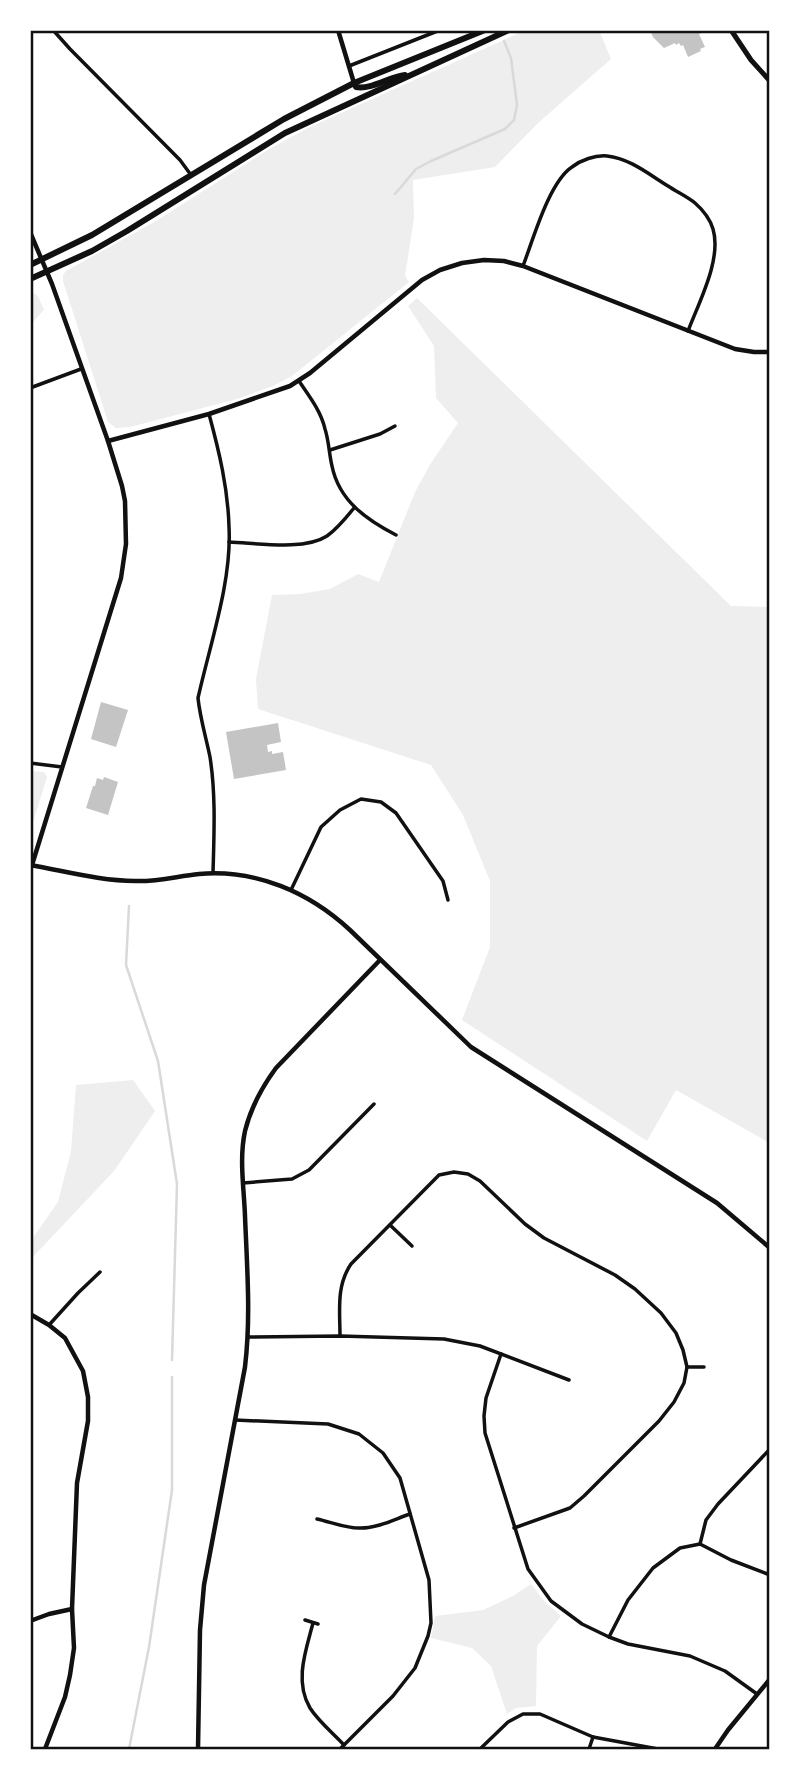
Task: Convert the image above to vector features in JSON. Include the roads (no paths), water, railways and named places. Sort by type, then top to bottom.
[{"type":"highway","points":[[30,265],[92,235],[284,119],[354,83],[485,30]]},
{"type":"highway","points":[[30,279],[92,251],[285,133],[509,30]]},
{"type":"highway","points":[[354,83],[356,87],[365,88],[394,76],[411,75]]},
{"type":"highway","points":[[184,196],[191,175]]},
{"type":"main road","points":[[731,30],[751,60],[770,81]]},
{"type":"street","points":[[53,30],[180,160],[191,175]]},
{"type":"street","points":[[338,30],[354,83]]},
{"type":"street","points":[[349,66],[440,30]]},
{"type":"street","points":[[523,266],[550,196],[559,179],[571,167],[592,157],[607,156],[629,162],[696,204],[707,216],[713,229],[716,249],[714,262],[688,331]]},
{"type":"street","points":[[30,232],[108,441],[125,501],[126,544],[121,578],[31,865],[116,880],[135,881],[214,873],[251,877],[271,882],[309,898],[336,917],[477,1052],[717,1203],[770,1248]]},
{"type":"street","points":[[108,441],[209,414],[279,391],[299,381],[430,274],[449,266],[473,261],[504,261],[523,266],[736,349],[770,352]]},
{"type":"street","points":[[30,388],[81,369]]},
{"type":"street","points":[[299,381],[320,415],[325,427],[332,467],[354,508],[396,535]]},
{"type":"street","points":[[209,414],[226,489],[229,542],[224,588],[198,698],[214,796],[214,873]]},
{"type":"street","points":[[330,450],[380,434],[395,426]]},
{"type":"street","points":[[229,542],[302,545],[314,542],[338,527],[354,508]]},
{"type":"street","points":[[30,763],[62,767]]},
{"type":"street","points":[[291,890],[321,827],[340,810],[361,799],[381,802],[396,813],[443,881],[448,900]]},
{"type":"street","points":[[198,1749],[204,1585],[236,1420],[248,1337],[243,1183],[245,1131],[252,1108],[276,1068],[380,960]]},
{"type":"street","points":[[243,1183],[292,1179],[310,1170],[373,1104]]},
{"type":"street","points":[[340,1336],[340,1289],[351,1264],[439,1175],[454,1172],[468,1174],[480,1181],[525,1224],[544,1238],[615,1275],[635,1289],[660,1314],[676,1333],[687,1367],[684,1383],[674,1402],[659,1421],[570,1508],[514,1528]]},
{"type":"street","points":[[390,1225],[412,1246]]},
{"type":"street","points":[[49,1325],[100,1272]]},
{"type":"street","points":[[30,1314],[65,1338],[83,1371],[88,1397],[88,1421],[77,1483],[72,1609],[74,1648],[71,1675],[45,1749]]},
{"type":"street","points":[[248,1337],[444,1339],[480,1346],[569,1380]]},
{"type":"street","points":[[501,1354],[486,1398],[485,1433],[528,1569],[551,1601],[582,1624],[609,1637],[628,1644],[690,1656],[724,1671],[757,1694]]},
{"type":"street","points":[[687,1367],[704,1367]]},
{"type":"street","points":[[236,1420],[328,1424],[359,1434],[383,1453],[400,1478],[429,1580],[431,1613],[428,1636],[415,1668],[393,1696],[340,1749]]},
{"type":"street","points":[[700,1544],[706,1520],[770,1449]]},
{"type":"street","points":[[317,1519],[363,1529],[410,1514]]},
{"type":"street","points":[[609,1637],[628,1600],[653,1568],[680,1548],[700,1544],[770,1575]]},
{"type":"street","points":[[30,1621],[72,1609]]},
{"type":"street","points":[[304,1620],[315,1623],[302,1665],[304,1695],[315,1714],[344,1745]]},
{"type":"street","points":[[715,1749],[770,1679]]},
{"type":"street","points":[[480,1749],[508,1722],[523,1714],[540,1714],[593,1737],[658,1749]]},
{"type":"street","points":[[589,1749],[593,1737]]},
{"type":"waterway","points":[[395,194],[416,169],[505,129],[514,120],[517,105],[511,58],[504,41]]},
{"type":"waterway","points":[[129,906],[126,965],[158,1061],[177,1184],[172,1360]]},
{"type":"waterway","points":[[129,1749],[149,1647],[172,1490],[172,1377]]}]
